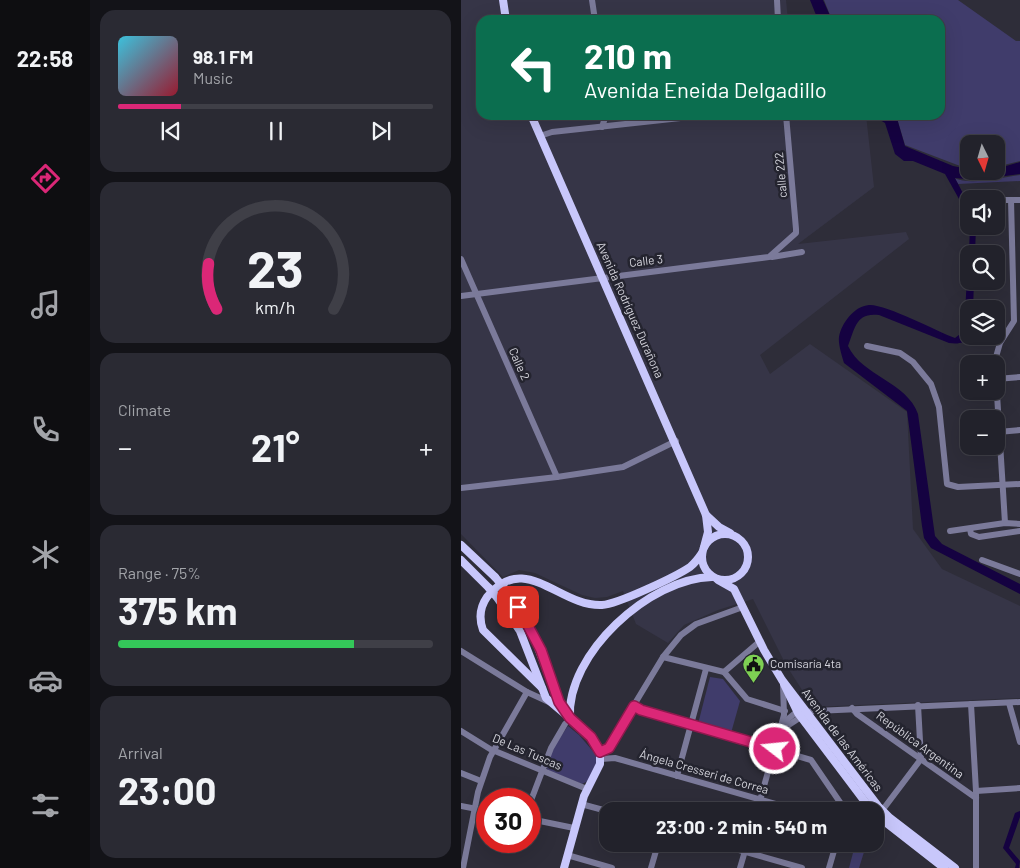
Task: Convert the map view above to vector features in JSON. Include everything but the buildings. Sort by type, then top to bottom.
[{"type":"main road","points":[[503,0],[505,15]]},
{"type":"main road","name":"Avenida Rodríguez Durañona","points":[[533,120],[604,278],[706,515]]},
{"type":"main road","points":[[706,515],[719,527],[744,543],[749,554],[739,584],[740,598]]},
{"type":"main road","points":[[706,515],[708,532],[703,550],[704,568],[715,578],[730,585],[740,598]]},
{"type":"main road","points":[[542,688],[483,630],[480,620],[482,607],[488,596],[497,588],[509,580],[526,578],[581,601],[608,604],[685,570],[697,561],[713,537],[720,534],[734,535]]},
{"type":"main road","points":[[461,545],[505,589],[532,631],[557,698],[568,721]]},
{"type":"main road","points":[[461,560],[497,596],[520,631],[542,688],[551,703],[568,721],[591,737],[601,756],[581,804],[564,868]]},
{"type":"main road","points":[[568,721],[570,702],[580,675],[595,650],[615,624],[643,603],[689,580],[715,578],[732,580],[743,572]]},
{"type":"main road","name":"Avenida de las Américas","points":[[740,598],[759,642],[802,714],[867,802]]},
{"type":"main road","name":"Avenida de las Américas","points":[[884,819],[955,868]]},
{"type":"main road","name":"Avenida de las Américas","points":[[884,820],[944,868]]},
{"type":"street","points":[[592,0],[594,15]]},
{"type":"street","points":[[777,0],[778,15]]},
{"type":"street","points":[[602,127],[604,120]]},
{"type":"street","points":[[540,136],[552,132],[664,120]]},
{"type":"street","name":"calle 222","points":[[769,257],[795,233],[786,120]]},
{"type":"street","points":[[1005,200],[1020,200]]},
{"type":"street","points":[[997,355],[1000,343],[1017,322],[1016,270],[1011,200]]},
{"type":"street","name":"Calle 3","points":[[461,296],[802,252]]},
{"type":"street","name":"Calle 2","points":[[461,259],[557,478]]},
{"type":"street","points":[[867,346],[900,353],[913,362],[926,377],[939,407],[945,480],[950,486],[1020,484]]},
{"type":"street","points":[[1005,378],[1020,377]]},
{"type":"street","points":[[1005,431],[1020,430]]},
{"type":"street","points":[[461,488],[557,478],[623,467],[675,441]]},
{"type":"street","points":[[1000,455],[1005,523]]},
{"type":"street","points":[[950,531],[1005,523],[1020,524]]},
{"type":"street","points":[[970,529],[973,536],[979,537],[1020,532]]},
{"type":"street","points":[[982,560],[1020,574]]},
{"type":"street","points":[[601,756],[609,748],[663,657],[691,627],[743,607]]},
{"type":"street","points":[[724,672],[759,642]]},
{"type":"street","points":[[461,651],[527,692],[551,703]]},
{"type":"street","points":[[663,657],[724,672],[729,675],[745,698],[785,711]]},
{"type":"street","points":[[677,776],[693,725],[706,669]]},
{"type":"street","points":[[760,800],[783,722],[785,711],[782,680]]},
{"type":"street","points":[[463,868],[463,855],[481,782],[493,750],[527,692]]},
{"type":"street","points":[[783,722],[802,714],[852,708],[1020,702]]},
{"type":"street","points":[[1009,703],[1020,742]]},
{"type":"street","points":[[971,704],[976,794],[976,868]]},
{"type":"street","points":[[884,804],[921,759],[918,705]]},
{"type":"street","points":[[634,706],[814,762],[840,802]]},
{"type":"street","name":"República Argentina","points":[[852,708],[857,714],[921,759],[976,794]]},
{"type":"street","points":[[781,730],[802,714]]},
{"type":"street","points":[[536,788],[555,740],[568,721]]},
{"type":"street","name":"De Las Tuscas","points":[[461,732],[493,750],[587,789]]},
{"type":"street","name":"Ángela Cresseri de Correa","points":[[601,756],[767,802]]},
{"type":"street","points":[[461,774],[481,782]]},
{"type":"street","points":[[976,794],[1020,788]]},
{"type":"street","points":[[581,804],[599,810]]},
{"type":"street","points":[[461,806],[475,809]]},
{"type":"street","points":[[541,821],[574,828]]},
{"type":"street","points":[[651,868],[656,852]]},
{"type":"street","points":[[740,868],[745,852],[802,868]]},
{"type":"street","points":[[829,868],[834,852]]},
{"type":"street","points":[[567,855],[612,868]]},
{"type":"shaded area","points":[[461,0],[786,0],[788,15],[476,15],[476,120],[867,120],[874,187],[798,244],[906,232],[909,239],[760,355],[770,374],[810,344],[907,412],[913,529],[942,569],[1020,606],[1020,698],[813,707],[786,665],[753,599],[718,610],[684,625],[668,643],[636,624],[623,591],[607,597],[595,598],[582,595],[535,573],[519,570],[503,577],[461,534]]},
{"type":"shaded area","points":[[810,0],[823,0],[830,15],[816,15]]},
{"type":"shaded area","points":[[824,0],[958,0],[1016,41],[1020,41],[1020,161],[1005,165],[1005,135],[960,135],[960,166],[905,145],[898,120],[945,120],[945,15],[830,15]]},
{"type":"shaded area","points":[[880,120],[897,120],[905,146],[960,167],[960,178],[955,178],[961,190],[960,201],[945,174],[913,161],[904,161],[895,154],[885,123]]},
{"type":"shaded area","points":[[1020,162],[1020,174],[1005,176],[1005,166]]},
{"type":"shaded area","points":[[1020,175],[1020,181],[958,184],[954,178],[978,181],[1005,180],[1005,177]]},
{"type":"shaded area","points":[[970,235],[976,235],[975,245],[969,245]]},
{"type":"shaded area","points":[[966,290],[974,290],[973,300],[966,300]]},
{"type":"shaded area","points":[[869,305],[899,313],[955,338],[960,334],[960,343],[949,343],[879,315],[871,315],[865,316],[857,323],[848,346],[863,365],[904,394],[918,414],[935,536],[942,544],[1020,584],[1020,594],[931,548],[924,538],[907,411],[844,363],[839,343],[840,332],[845,321],[853,312]]},
{"type":"shaded area","points":[[710,677],[723,679],[740,701],[731,733],[698,724]]},
{"type":"shaded area","points":[[568,726],[579,735],[597,756],[598,763],[588,781],[582,784],[548,770],[546,766],[556,743]]},
{"type":"shaded area","points":[[1020,811],[1020,817],[1009,848],[1020,861],[1019,868],[1015,868],[1016,864],[1003,848],[1015,813]]},
{"type":"shaded area","points":[[853,852],[864,852],[859,868],[849,868]]},
{"type":"place","name":"Comisaría 4ta","points":[[754,683]]},
{"type":"route","points":[[518,607],[541,650],[559,702],[570,718],[591,737],[600,752],[609,748],[634,706],[641,710],[775,749]]}]
